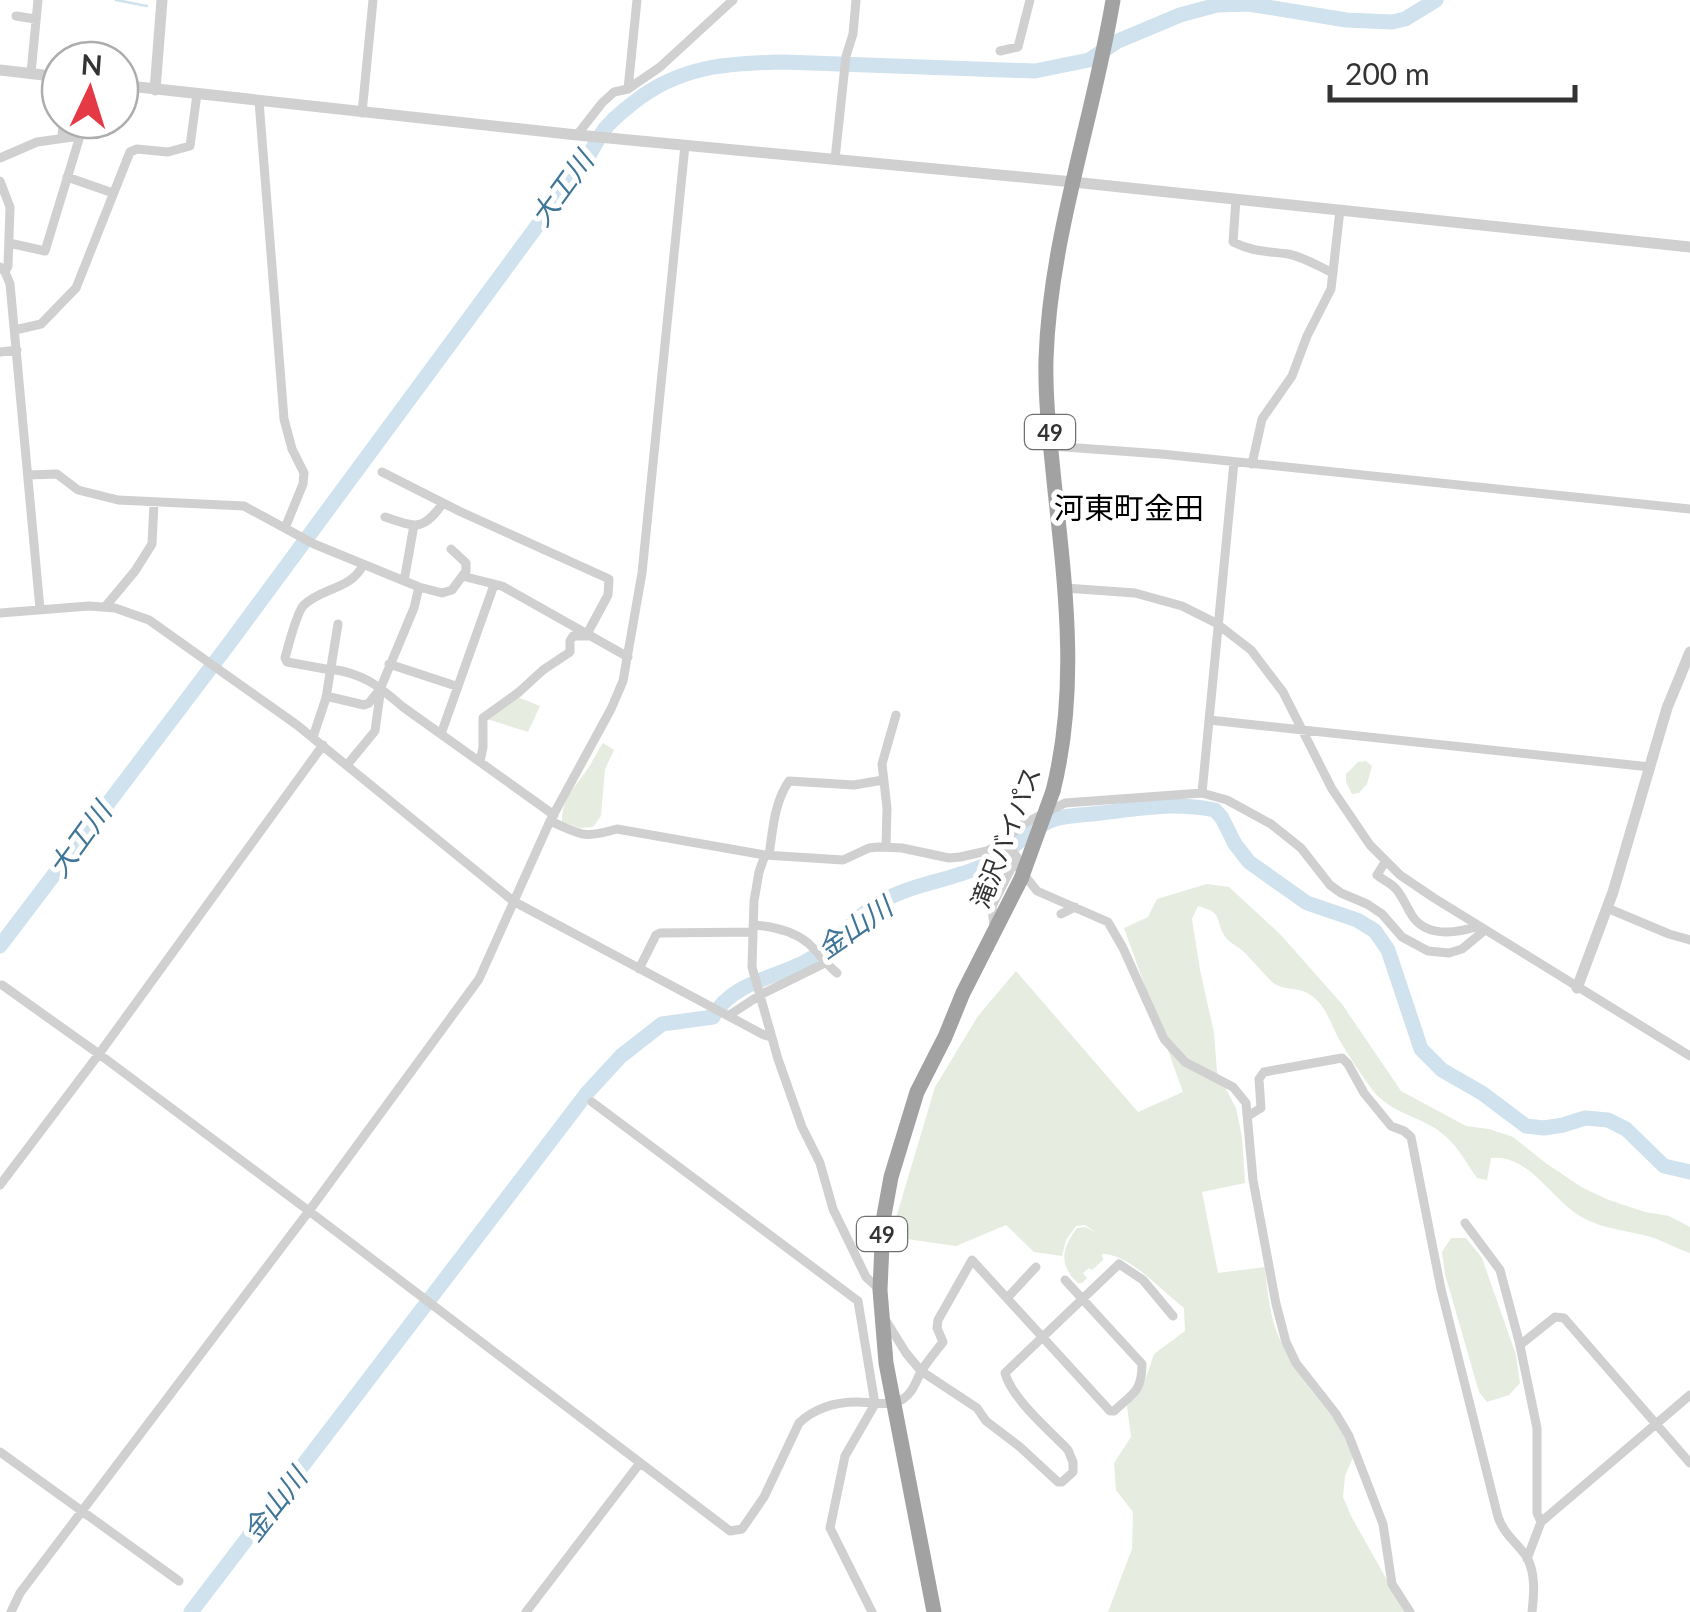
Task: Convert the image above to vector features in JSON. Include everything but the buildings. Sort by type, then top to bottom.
[{"type":"highway","name":"滝沢バイパス","points":[[934,1612],[893,1402],[881,1312],[881,1246],[885,1210],[917,1092],[1020,879],[1053,791],[1062,754],[1068,706],[1068,650],[1066,588],[1046,386],[1049,316],[1072,182],[1112,0]]},
{"type":"street","points":[[31,73],[38,0]]},
{"type":"street","points":[[155,90],[162,0]]},
{"type":"street","points":[[362,113],[374,0]]},
{"type":"street","points":[[628,89],[637,0]]},
{"type":"street","points":[[577,135],[602,102],[660,67],[733,0]]},
{"type":"street","points":[[836,159],[856,0]]},
{"type":"street","points":[[1000,52],[1018,47],[1030,0]]},
{"type":"street","points":[[16,16],[35,19]]},
{"type":"street","points":[[0,70],[40,74]]},
{"type":"street","points":[[140,88],[1690,246]]},
{"type":"street","points":[[15,330],[41,324],[76,288],[128,155],[133,150],[168,152],[190,146],[196,94]]},
{"type":"street","points":[[258,101],[284,419],[304,473],[284,528]]},
{"type":"street","points":[[0,158],[50,140]]},
{"type":"street","points":[[8,244],[46,250],[79,140]]},
{"type":"street","points":[[12,1612],[16,1599],[80,1512],[309,1211],[478,979],[552,818],[611,709],[623,682],[642,574],[685,144]]},
{"type":"street","points":[[67,177],[113,193]]},
{"type":"street","points":[[0,181],[10,207],[8,266],[2,270],[10,284],[40,609]]},
{"type":"street","points":[[1236,200],[1233,242],[1248,249],[1302,258],[1333,273]]},
{"type":"street","points":[[1252,464],[1259,427],[1292,376],[1328,298],[1340,210]]},
{"type":"street","points":[[0,352],[16,350]]},
{"type":"street","points":[[1051,446],[1690,509]]},
{"type":"street","points":[[1202,793],[1234,462]]},
{"type":"street","points":[[382,472],[609,579],[608,595],[589,635]]},
{"type":"street","points":[[28,475],[57,474],[87,494],[118,500],[244,506],[314,544],[419,588],[448,592],[462,576],[466,563],[451,549]]},
{"type":"street","points":[[105,607],[152,544],[154,503]]},
{"type":"street","points":[[386,517],[424,525],[443,503]]},
{"type":"street","points":[[404,582],[414,525]]},
{"type":"street","points":[[363,565],[354,578],[305,602],[299,611],[286,662],[348,671],[381,687],[403,708],[552,818],[584,835],[617,828],[767,855],[843,860],[869,848],[886,847],[960,858],[987,851],[1023,824],[1065,803],[1202,793],[1228,800],[1271,824],[1300,848],[1330,885],[1368,904],[1402,937],[1428,951],[1449,953],[1462,949],[1482,928]]},
{"type":"street","points":[[462,576],[502,586],[628,657]]},
{"type":"street","points":[[440,734],[494,584]]},
{"type":"street","points":[[347,765],[375,730],[381,687],[419,588]]},
{"type":"street","points":[[1066,588],[1135,593],[1182,606],[1251,650],[1284,692],[1332,789],[1385,862],[1400,876],[1690,1056]]},
{"type":"street","points":[[0,613],[63,606],[105,607],[149,620],[313,737],[513,901],[771,1037]]},
{"type":"street","points":[[313,737],[326,696],[338,624]]},
{"type":"street","points":[[480,762],[483,718],[570,652],[574,636],[589,635]]},
{"type":"street","points":[[1577,988],[1607,908],[1667,708],[1690,652]]},
{"type":"street","points":[[390,664],[456,686]]},
{"type":"street","points":[[326,696],[364,705],[381,687]]},
{"type":"street","points":[[886,847],[888,808],[882,780],[883,754],[896,715]]},
{"type":"street","points":[[1209,720],[1650,767]]},
{"type":"street","points":[[0,1186],[323,745]]},
{"type":"street","points":[[880,1290],[866,1277],[833,1210],[820,1164],[802,1127],[771,1037],[752,967],[756,884],[782,791],[789,781],[854,785],[882,780]]},
{"type":"street","points":[[996,930],[992,906],[1016,858],[1002,842]]},
{"type":"street","points":[[1014,862],[1037,890],[1108,922],[1164,1039],[1198,1070],[1237,1090],[1246,1103],[1253,1180],[1280,1324],[1296,1363],[1350,1436],[1384,1524],[1392,1584],[1410,1612]]},
{"type":"street","points":[[1385,862],[1377,875],[1395,888],[1422,926],[1443,932],[1482,928]]},
{"type":"street","points":[[1061,914],[1076,907]]},
{"type":"street","points":[[1607,908],[1690,940]]},
{"type":"street","points":[[639,970],[656,935],[767,926],[804,940],[837,973]]},
{"type":"street","points":[[728,1016],[835,952]]},
{"type":"street","points":[[2,985],[309,1211],[730,1530],[742,1529],[764,1497],[807,1416],[836,1404],[893,1402],[914,1389],[921,1371],[943,1342],[938,1320],[972,1260],[1114,1411],[1139,1387],[1142,1364],[1065,1280]]},
{"type":"street","points":[[1248,1116],[1262,1108],[1259,1080],[1264,1072],[1342,1058],[1364,1093],[1392,1126],[1411,1137],[1441,1289],[1498,1517],[1502,1529],[1527,1559],[1534,1591],[1532,1612]]},
{"type":"street","points":[[592,1102],[858,1301],[874,1404],[845,1456],[830,1528],[872,1612]]},
{"type":"street","points":[[1464,1223],[1500,1270],[1520,1344],[1536,1428],[1537,1513],[1541,1522]]},
{"type":"street","points":[[881,1312],[921,1371],[977,1408],[986,1421],[1058,1482],[1074,1472],[1074,1462],[1068,1450],[1016,1393],[1005,1373],[1119,1264],[1143,1280],[1173,1316]]},
{"type":"street","points":[[1008,1297],[1036,1267]]},
{"type":"street","points":[[1520,1344],[1555,1318],[1564,1318],[1690,1463]]},
{"type":"street","points":[[1527,1559],[1541,1522],[1690,1395]]},
{"type":"street","points":[[0,1452],[178,1581]]},
{"type":"street","points":[[526,1612],[640,1462]]},
{"type":"shaded area","points":[[515,696],[540,706],[528,732],[487,719]]},
{"type":"shaded area","points":[[603,743],[614,750],[605,769],[601,816],[593,827],[580,828],[562,822],[566,801]]},
{"type":"shaded area","points":[[1366,761],[1372,766],[1367,784],[1359,793],[1352,794],[1346,774],[1358,762]]},
{"type":"shaded area","points":[[1207,884],[1229,887],[1280,934],[1342,1004],[1401,1091],[1466,1126],[1513,1137],[1583,1188],[1645,1212],[1669,1216],[1690,1227],[1690,1253],[1654,1238],[1589,1221],[1528,1170],[1504,1158],[1491,1158],[1487,1180],[1477,1178],[1445,1136],[1389,1105],[1374,1092],[1317,1000],[1275,984],[1226,938],[1216,915],[1198,906],[1192,919],[1214,1033],[1217,1072],[1236,1108],[1245,1183],[1202,1192],[1218,1273],[1265,1267],[1272,1315],[1283,1346],[1357,1448],[1345,1476],[1343,1497],[1405,1612],[1108,1612],[1132,1549],[1133,1512],[1116,1490],[1114,1463],[1131,1437],[1127,1406],[1142,1389],[1154,1354],[1185,1331],[1184,1308],[1144,1274],[1112,1256],[1102,1254],[1103,1260],[1083,1273],[1087,1278],[1078,1283],[1067,1270],[1064,1256],[1077,1228],[1095,1232],[1085,1225],[1076,1226],[1066,1240],[1062,1256],[1034,1252],[1006,1225],[956,1246],[907,1239],[896,1218],[935,1087],[978,1016],[1016,971],[1138,1112],[1183,1092],[1124,928],[1148,917],[1157,899]]},
{"type":"shaded area","points":[[1451,1238],[1466,1238],[1482,1258],[1516,1355],[1520,1383],[1509,1395],[1487,1402],[1479,1392],[1445,1274],[1442,1252]]},
{"type":"waterway","points":[[116,0],[147,6]]},
{"type":"waterway","name":"大工川","points":[[0,946],[231,641],[610,122],[650,91],[704,69],[763,63],[1035,71],[1089,60],[1118,41],[1180,15],[1217,5],[1249,4],[1346,20],[1392,22],[1405,19],[1436,0]]},
{"type":"waterway","name":"金山川","points":[[191,1612],[587,1093],[621,1056],[662,1024],[713,1017],[741,989],[814,957],[877,904],[985,865],[1055,819],[1158,807],[1215,810],[1249,862],[1307,903],[1357,920],[1375,931],[1388,950],[1421,1049],[1442,1070],[1482,1093],[1526,1126],[1544,1128],[1585,1118],[1608,1120],[1626,1129],[1664,1166],[1690,1172]]},
{"type":"district","name":"河東町金田","points":[[1129,507]]}]
